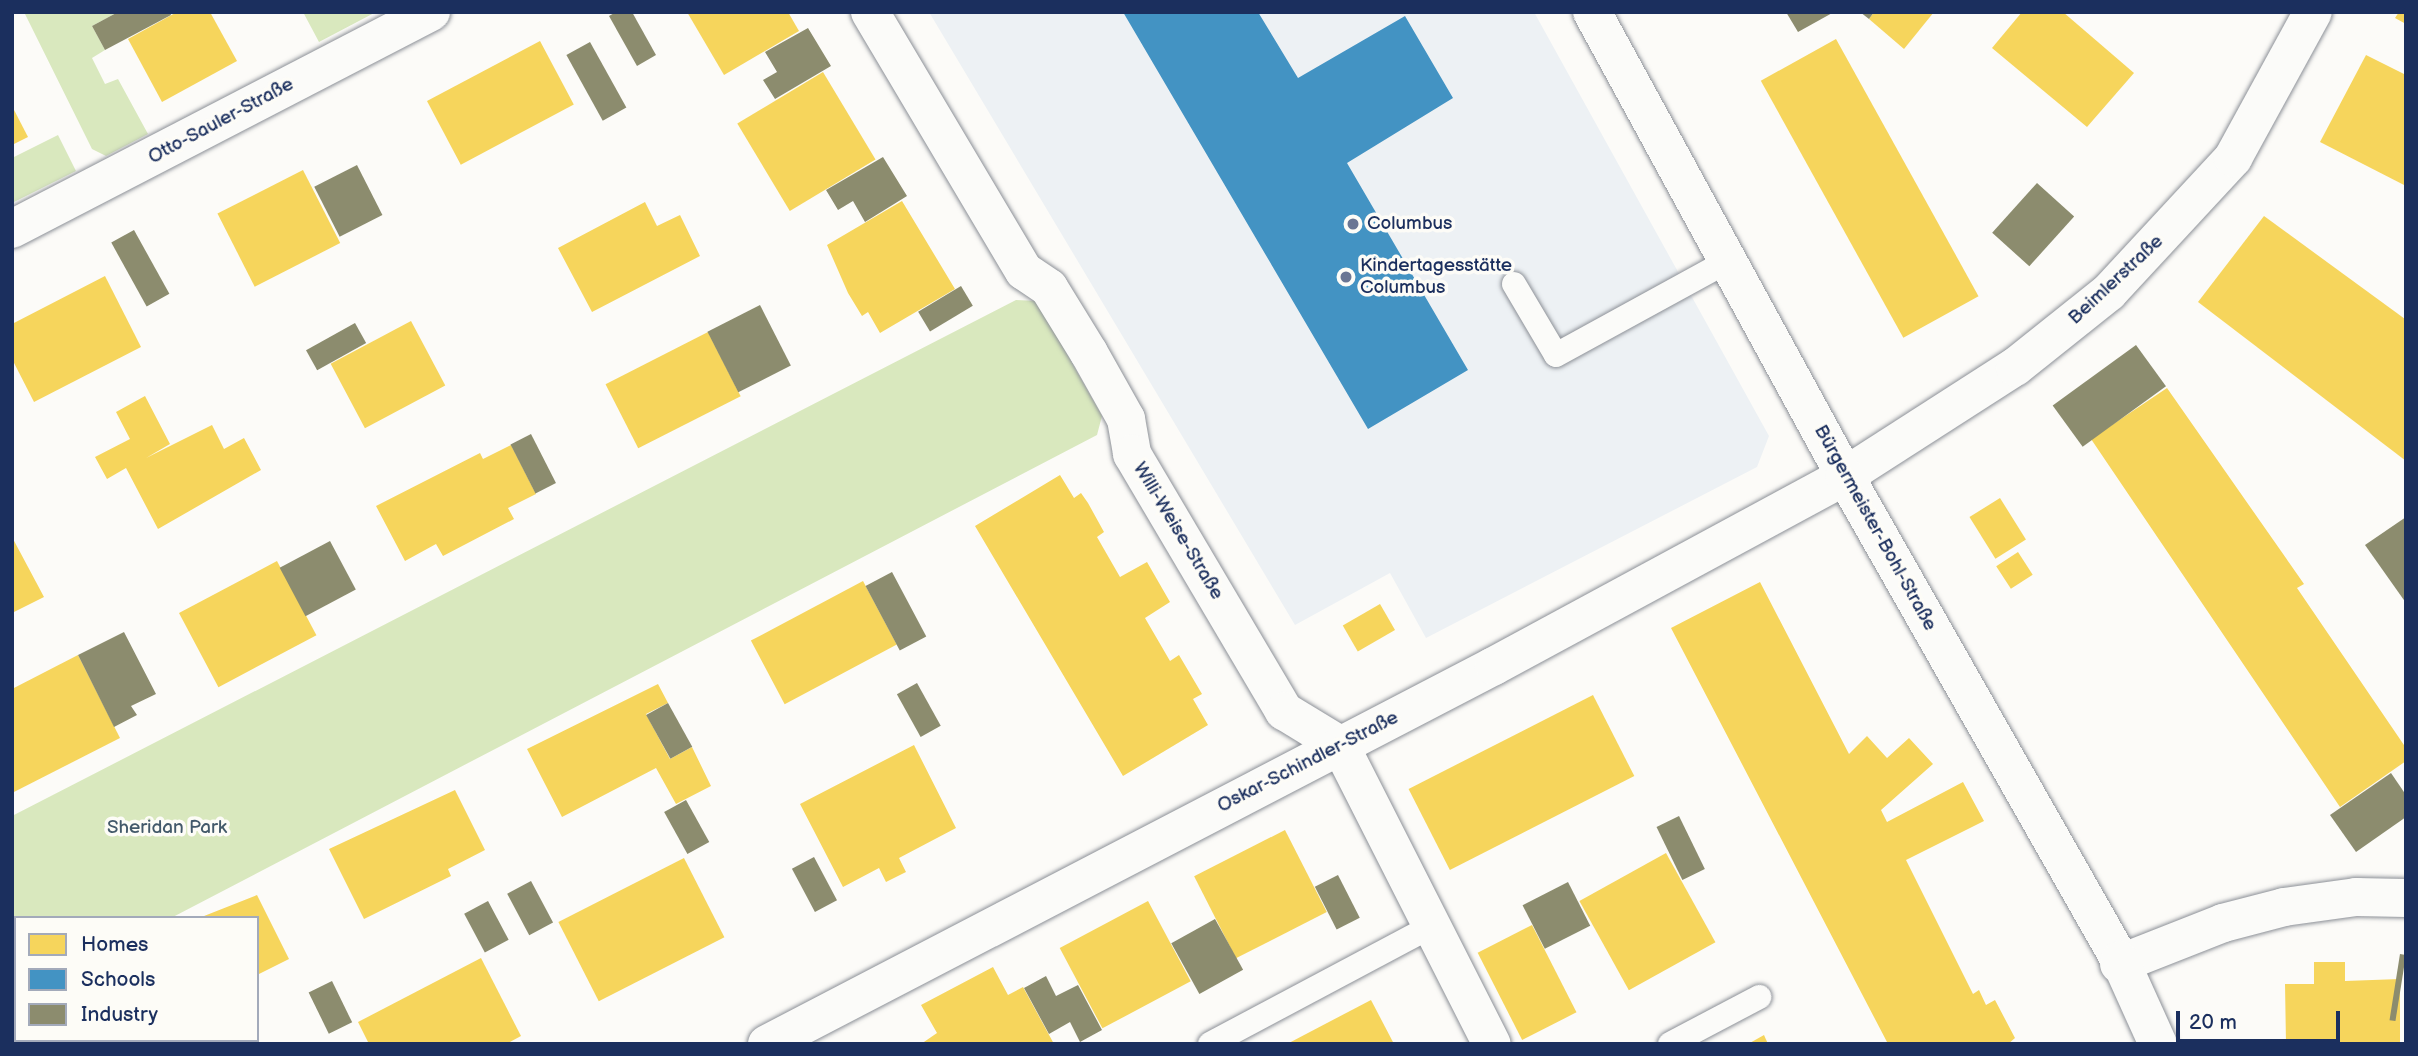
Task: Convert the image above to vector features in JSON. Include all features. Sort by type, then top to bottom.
[{"type":"street","name":"Otto-Sauler-Straße","points":[[12,229],[431,12]]},
{"type":"street","name":"Willi-Weise-Straße","points":[[870,12],[1024,271],[1049,288],[1089,353],[1126,419],[1132,454],[1284,711],[1340,745]]},
{"type":"street","name":"Bürgermeister-Bohl-Straße","points":[[1592,12],[1845,476],[2119,964],[2158,1044]]},
{"type":"street","name":"Beimlerstraße","points":[[1845,476],[2014,367],[2109,292],[2232,158],[2313,12]]},
{"type":"street","name":"Oskar-Schindler-Straße","points":[[767,1044],[1340,745],[1845,476]]},
{"type":"street","points":[[1340,745],[1492,1044]]},
{"type":"street","points":[[2119,964],[2223,923],[2284,907],[2356,897],[2406,898]]},
{"type":"lane","points":[[1514,284],[1556,355],[1728,261]]},
{"type":"lane","points":[[1210,1044],[1432,926]]},
{"type":"lane","points":[[1670,1044],[1759,997]]},
{"type":"shaded area","name":"Columbus","points":[[929,12],[1534,12],[1769,436],[1757,467],[1426,638],[1390,573],[1295,625]]},
{"type":"green space","points":[[24,12],[118,12],[92,26],[105,50],[92,58],[105,84],[118,79],[148,134],[106,156],[92,149]]},
{"type":"green space","points":[[303,12],[376,12],[319,42]]},
{"type":"green space","points":[[58,135],[76,171],[12,203],[12,158]]},
{"type":"green space","name":"Sheridan Park","points":[[1016,300],[1037,301],[1102,416],[1097,435],[175,916],[14,916],[12,1000],[12,816]]},
{"type":"building: Homes","points":[[177,12],[210,12],[237,61],[162,102],[128,39]]},
{"type":"building: Homes","points":[[687,12],[788,12],[799,31],[724,75]]},
{"type":"building: Homes","points":[[1874,12],[1934,12],[1904,49],[1869,19]]},
{"type":"building: Homes","points":[[2022,12],[2063,12],[2134,73],[2087,127],[1992,48]]},
{"type":"building: Homes","points":[[2399,12],[2406,12],[2406,24],[2395,18]]},
{"type":"building: Homes","points":[[1836,39],[1979,296],[1903,338],[1761,81]]},
{"type":"building: Homes","points":[[540,41],[574,105],[461,165],[427,101]]},
{"type":"building: Homes","points":[[2366,55],[2406,75],[2406,186],[2320,142]]},
{"type":"building: Homes","points":[[823,72],[876,159],[790,211],[737,124]]},
{"type":"building: Homes","points":[[12,106],[28,137],[12,145]]},
{"type":"building: Homes","points":[[303,170],[340,243],[255,287],[217,214]]},
{"type":"building: Homes","points":[[902,201],[955,289],[880,333],[868,312],[862,316],[848,293],[827,245]]},
{"type":"building: Homes","points":[[645,202],[657,226],[680,215],[700,256],[592,312],[558,248]]},
{"type":"building: Homes","points":[[2264,216],[2405,319],[2406,461],[2198,302]]},
{"type":"building: Homes","points":[[105,276],[141,347],[34,402],[12,359],[12,324]]},
{"type":"building: Homes","points":[[411,321],[445,385],[365,428],[331,364]]},
{"type":"building: Homes","points":[[708,332],[741,396],[638,448],[606,384]]},
{"type":"building: Homes","points":[[2167,388],[2304,584],[2297,588],[2406,748],[2406,761],[2340,807],[2091,439]]},
{"type":"building: Homes","points":[[145,396],[170,444],[146,458],[212,425],[224,449],[244,438],[261,470],[158,529],[126,468],[107,479],[95,457],[130,439],[116,412]]},
{"type":"building: Homes","points":[[511,445],[536,494],[508,508],[514,519],[443,556],[436,544],[405,561],[376,506],[480,453],[483,459]]},
{"type":"building: Homes","points":[[1060,475],[1074,498],[1081,493],[1088,503],[1104,532],[1097,537],[1120,577],[1147,562],[1170,602],[1145,618],[1170,661],[1179,655],[1202,694],[1193,699],[1208,725],[1123,776],[975,526]]},
{"type":"building: Homes","points":[[2000,498],[2026,540],[1995,559],[1969,517]]},
{"type":"building: Homes","points":[[12,537],[44,597],[12,613]]},
{"type":"building: Homes","points":[[2018,552],[2033,575],[2011,589],[1996,566]]},
{"type":"building: Homes","points":[[277,561],[316,635],[218,687],[179,613]]},
{"type":"building: Homes","points":[[863,581],[897,645],[785,704],[751,641]]},
{"type":"building: Homes","points":[[1760,582],[1849,754],[1867,736],[1887,758],[1909,738],[1933,764],[1881,810],[1887,822],[1963,782],[1984,821],[1906,860],[1973,994],[1979,990],[1986,1005],[1995,1000],[2015,1038],[2008,1044],[1883,1044],[1887,1042],[1671,628]]},
{"type":"building: Homes","points":[[1380,604],[1395,630],[1358,651],[1343,626]]},
{"type":"building: Homes","points":[[78,655],[120,738],[12,793],[12,689]]},
{"type":"building: Homes","points":[[658,684],[668,703],[646,714],[670,759],[692,747],[711,786],[676,804],[656,768],[562,817],[527,749]]},
{"type":"building: Homes","points":[[1593,695],[1634,776],[1450,870],[1409,789]]},
{"type":"building: Homes","points":[[914,745],[956,828],[899,858],[906,872],[886,882],[879,868],[843,887],[800,804]]},
{"type":"building: Homes","points":[[455,790],[485,850],[448,869],[451,876],[364,919],[329,849]]},
{"type":"building: Homes","points":[[1285,830],[1327,912],[1236,958],[1194,876]]},
{"type":"building: Homes","points":[[1666,853],[1715,942],[1629,990],[1579,901]]},
{"type":"building: Homes","points":[[684,858],[724,937],[599,1001],[558,922]]},
{"type":"building: Homes","points":[[257,895],[289,959],[259,974],[259,916],[204,916]]},
{"type":"building: Homes","points":[[1148,901],[1191,981],[1102,1028],[1060,948]]},
{"type":"building: Homes","points":[[1532,925],[1576,1012],[1522,1040],[1478,953]]},
{"type":"building: Homes","points":[[481,958],[521,1036],[506,1044],[369,1044],[358,1022]]},
{"type":"building: Homes","points":[[2314,962],[2345,962],[2345,981],[2400,979],[2400,1044],[2286,1044],[2285,984],[2314,984]]},
{"type":"building: Homes","points":[[993,967],[1008,995],[1023,987],[1054,1044],[921,1044],[937,1033],[921,1005]]},
{"type":"building: Homes","points":[[1371,1000],[1394,1044],[1287,1044],[1327,1023]]},
{"type":"building: Homes","points":[[14,1030],[14,1042],[81,1044],[12,1044]]},
{"type":"building: Homes","points":[[1764,1035],[1768,1044],[1748,1044]]},
{"type":"building: Schools","name":"Kindertagesstätte Columbus","points":[[1123,12],[1258,12],[1298,78],[1405,16],[1453,98],[1347,163],[1468,370],[1368,429]]},
{"type":"building: Industry","points":[[118,12],[170,12],[171,15],[105,50],[92,26]]},
{"type":"building: Industry","points":[[616,12],[632,12],[656,55],[637,66],[609,16]]},
{"type":"building: Industry","points":[[1786,12],[1834,12],[1798,32]]},
{"type":"building: Industry","points":[[1860,12],[1874,12],[1869,19]]},
{"type":"building: Industry","points":[[808,28],[831,66],[775,99],[763,80],[777,72],[765,52]]},
{"type":"building: Industry","points":[[590,42],[626,108],[603,121],[566,55]]},
{"type":"building: Industry","points":[[883,157],[907,196],[865,222],[853,201],[838,210],[826,190]]},
{"type":"building: Industry","points":[[357,165],[382,215],[340,237],[314,187]]},
{"type":"building: Industry","points":[[2037,183],[2074,216],[2029,266],[1992,233]]},
{"type":"building: Industry","points":[[134,230],[169,294],[147,306],[111,243]]},
{"type":"building: Industry","points":[[961,286],[973,306],[930,331],[918,312]]},
{"type":"building: Industry","points":[[760,305],[791,366],[738,392],[707,332]]},
{"type":"building: Industry","points":[[355,323],[366,343],[317,370],[306,350]]},
{"type":"building: Industry","points":[[2136,345],[2166,386],[2083,447],[2053,406]]},
{"type":"building: Industry","points":[[531,434],[556,483],[535,493],[511,444]]},
{"type":"building: Industry","points":[[2406,517],[2406,603],[2365,545]]},
{"type":"building: Industry","points":[[330,541],[356,590],[305,616],[280,568]]},
{"type":"building: Industry","points":[[892,572],[926,636],[900,651],[866,586]]},
{"type":"building: Industry","points":[[124,632],[156,694],[131,706],[137,715],[114,727],[78,655]]},
{"type":"building: Industry","points":[[917,683],[941,726],[921,737],[897,694]]},
{"type":"building: Industry","points":[[668,703],[692,747],[670,759],[646,715]]},
{"type":"building: Industry","points":[[2391,773],[2406,795],[2406,817],[2356,852],[2330,815]]},
{"type":"building: Industry","points":[[686,800],[709,842],[687,854],[664,812]]},
{"type":"building: Industry","points":[[1679,816],[1705,869],[1682,880],[1657,827]]},
{"type":"building: Industry","points":[[814,857],[837,900],[815,912],[792,869]]},
{"type":"building: Industry","points":[[1338,875],[1360,918],[1337,930],[1315,887]]},
{"type":"building: Industry","points":[[531,881],[553,922],[529,935],[507,894]]},
{"type":"building: Industry","points":[[1568,882],[1590,926],[1545,949],[1523,905]]},
{"type":"building: Industry","points":[[488,901],[509,940],[485,953],[464,914]]},
{"type":"building: Industry","points":[[1215,919],[1243,970],[1199,994],[1171,943]]},
{"type":"building: Industry","points":[[2400,954],[2406,955],[2395,1021],[2390,1020]]},
{"type":"building: Industry","points":[[1046,976],[1056,996],[1078,985],[1102,1030],[1080,1042],[1070,1022],[1049,1034],[1024,988]]},
{"type":"building: Industry","points":[[332,981],[352,1022],[329,1034],[309,992]]},
{"type":"place","name":"Columbus","points":[[1353,224]]},
{"type":"place","name":"Kindertagesstätte Columbus","points":[[1346,277]]}]
